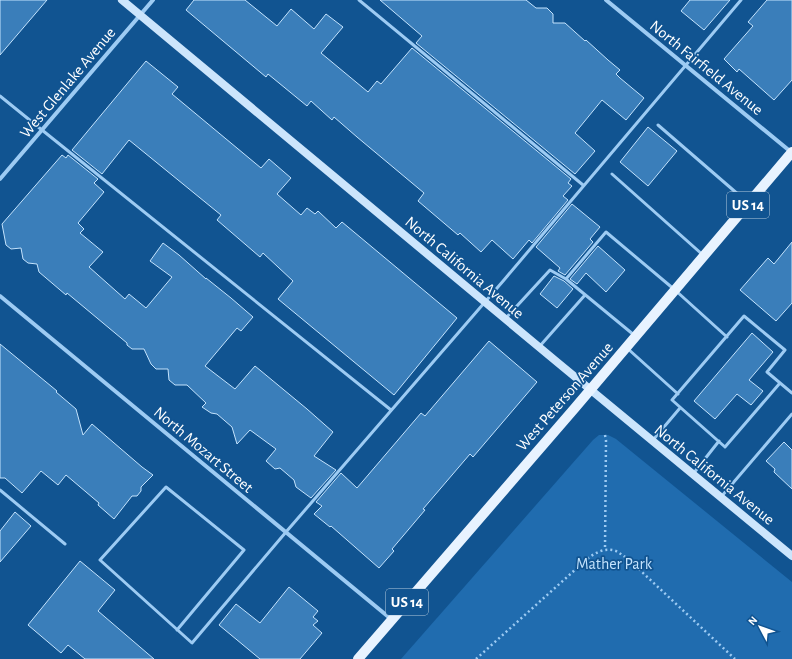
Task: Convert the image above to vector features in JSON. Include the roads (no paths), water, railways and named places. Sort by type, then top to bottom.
[{"type":"main road","name":"North California Avenue","points":[[122,0],[590,390],[792,556]]},
{"type":"main road","name":"West Peterson Avenue","points":[[358,659],[792,153]]},
{"type":"street","name":"West Glenlake Avenue","points":[[0,179],[152,0]]},
{"type":"street","name":"North Fairfield Avenue","points":[[606,0],[792,153]]},
{"type":"street","name":"North Mozart Street","points":[[0,296],[392,620]]},
{"type":"lane","points":[[359,0],[584,186]]},
{"type":"lane","points":[[177,630],[244,550],[166,487],[100,560],[177,630],[192,643],[485,302],[741,0]]},
{"type":"lane","points":[[0,96],[391,410]]},
{"type":"lane","points":[[658,125],[749,203]]},
{"type":"lane","points":[[612,174],[704,256]]},
{"type":"lane","points":[[566,279],[606,232],[727,336]]},
{"type":"lane","points":[[505,319],[550,270],[566,279],[635,336]]},
{"type":"lane","points":[[539,347],[585,295]]},
{"type":"lane","points":[[780,383],[725,447],[672,400],[744,316],[785,350],[767,372],[792,393]]},
{"type":"lane","points":[[626,347],[678,394]]},
{"type":"lane","points":[[652,441],[680,408]]},
{"type":"lane","points":[[721,497],[792,414]]},
{"type":"lane","points":[[692,474],[719,441]]},
{"type":"lane","points":[[0,490],[66,544]]},
{"type":"park label","name":"Mather Park","points":[[614,563]]}]
